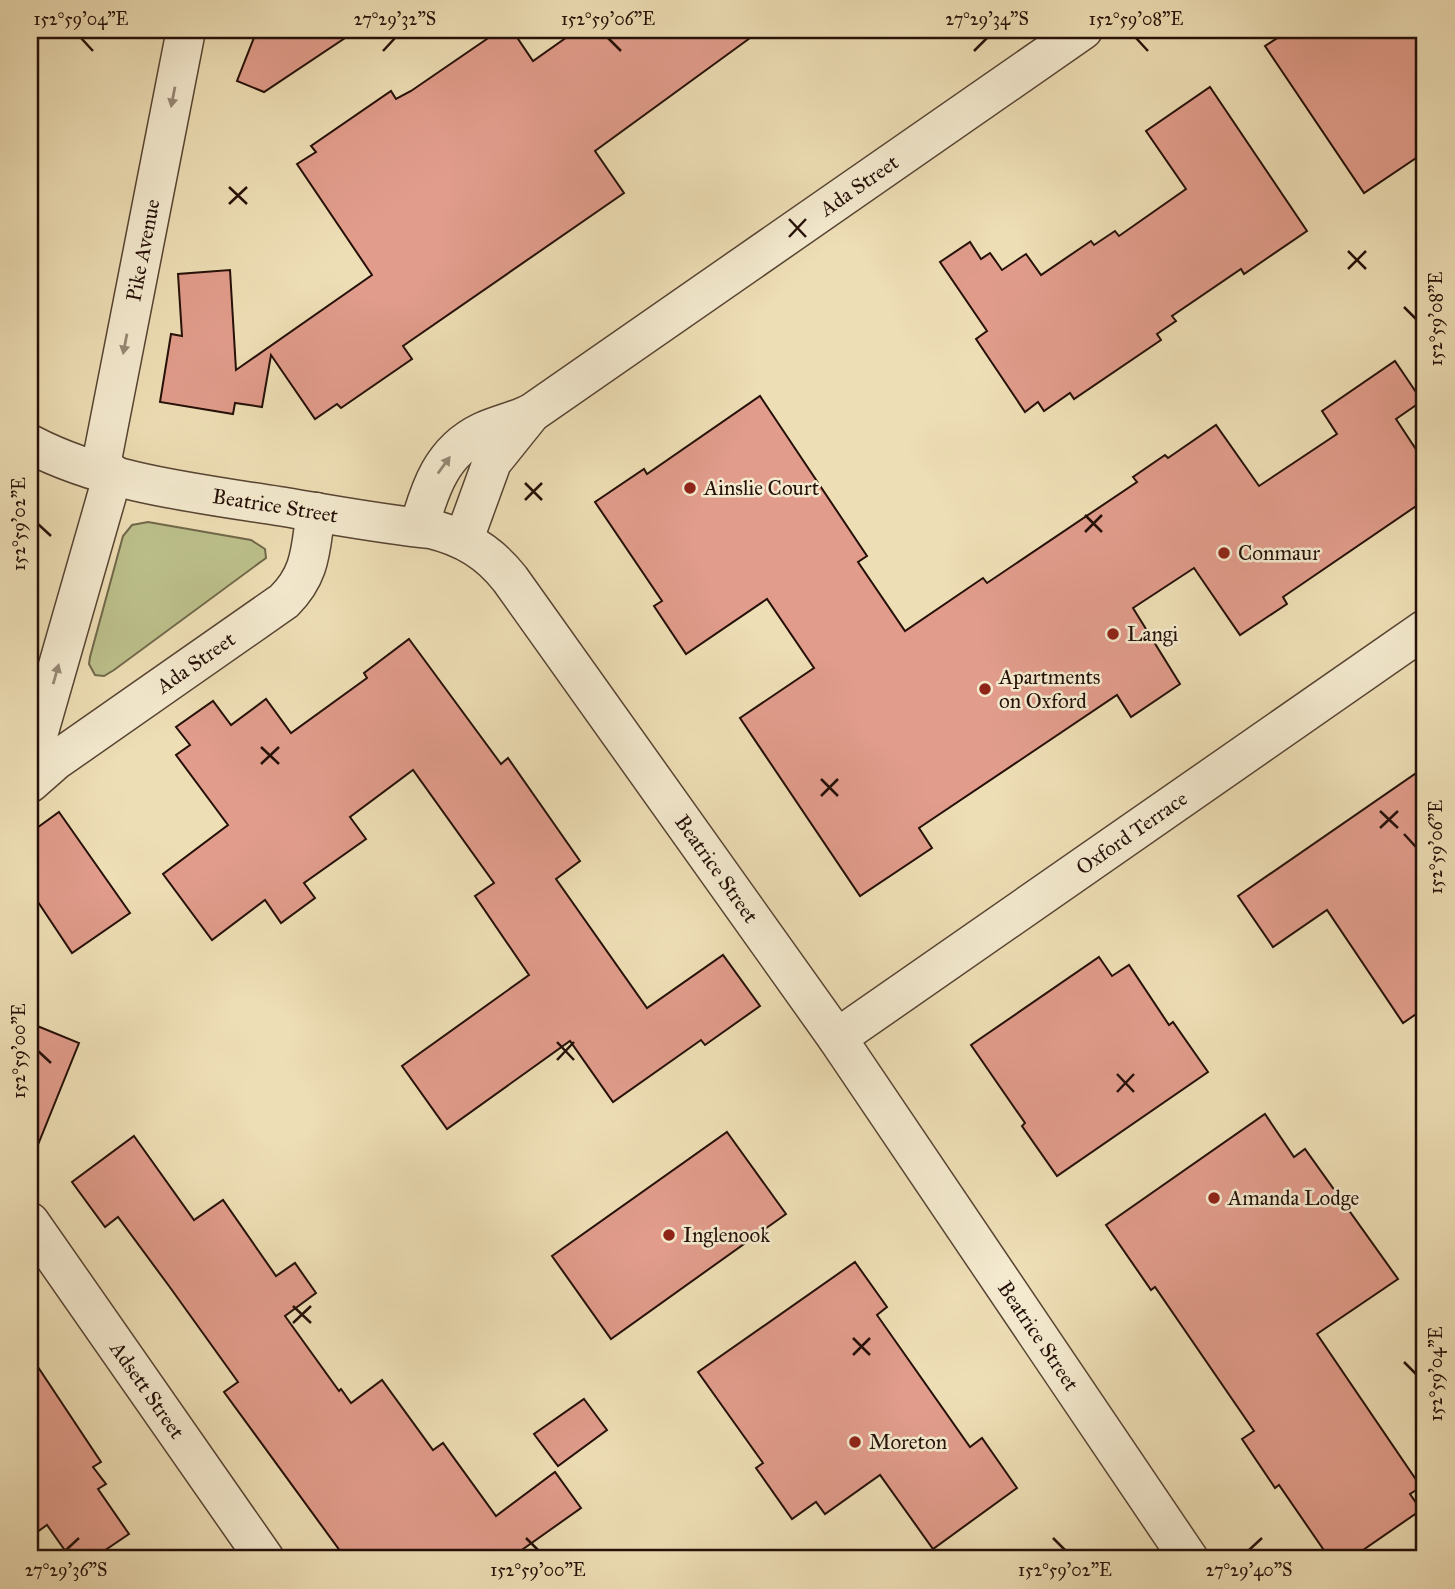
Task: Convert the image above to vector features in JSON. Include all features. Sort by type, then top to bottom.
[{"type":"street","name":"Pike Avenue","points":[[30,763],[106,472],[186,30]]},
{"type":"street","name":"Ada Street","points":[[419,527],[434,480],[456,449],[484,431],[533,412],[1083,30]]},
{"type":"street","name":"Ada Street","points":[[464,539],[492,462],[533,412]]},
{"type":"street","name":"Beatrice Street","points":[[37,453],[106,472],[316,512],[419,527],[464,539],[486,554],[510,579],[837,1038],[1189,1559]]},
{"type":"street","name":"Ada Street","points":[[30,783],[55,761],[284,601],[299,585],[307,569],[316,512]]},
{"type":"street","name":"Oxford Terrace","points":[[837,1038],[1425,629]]},
{"type":"street","name":"Adsett Street","points":[[30,1222],[265,1559]]},
{"type":"green space","points":[[148,522],[251,540],[265,549],[266,558],[114,670],[104,676],[95,675],[89,664],[90,657],[123,536],[132,525]]},
{"type":"building","points":[[257,30],[357,30],[264,92],[237,81]]},
{"type":"building","points":[[500,30],[512,30],[533,61],[577,30],[761,30],[595,151],[624,193],[403,346],[412,359],[341,408],[337,404],[315,419],[271,355],[262,407],[235,403],[233,414],[160,402],[171,334],[182,336],[178,274],[230,270],[236,370],[372,275],[297,164],[316,152],[311,146],[391,91],[396,99],[411,91]]},
{"type":"building","points":[[1290,30],[1425,30],[1425,152],[1364,193],[1265,46]]},
{"type":"building","points":[[1210,87],[1307,231],[1244,274],[1241,269],[1172,316],[1176,321],[1157,334],[1161,340],[1074,399],[1070,393],[1044,411],[1038,402],[1025,412],[976,339],[987,331],[940,262],[970,242],[981,259],[990,253],[1002,270],[1026,254],[1041,275],[1091,241],[1094,245],[1115,231],[1119,236],[1186,189],[1146,131]]},
{"type":"building","points":[[1395,361],[1422,401],[1396,419],[1425,463],[1425,500],[1283,597],[1287,604],[1240,635],[1194,568],[1133,608],[1180,684],[1131,717],[1117,695],[919,828],[932,848],[860,896],[740,718],[814,668],[767,599],[686,654],[654,606],[662,601],[595,502],[644,469],[647,474],[760,396],[867,556],[858,562],[905,631],[983,578],[987,583],[1137,482],[1133,477],[1165,455],[1168,458],[1216,425],[1259,486],[1337,434],[1322,411]]},
{"type":"building","points":[[409,639],[501,764],[508,758],[580,861],[556,879],[647,1008],[723,955],[760,1006],[705,1045],[701,1040],[613,1102],[570,1041],[447,1129],[402,1066],[529,975],[475,896],[494,883],[413,770],[350,817],[366,839],[304,883],[315,898],[281,923],[265,900],[212,940],[163,874],[228,825],[176,755],[190,745],[176,727],[213,701],[231,725],[266,699],[291,733],[367,678],[364,673]]},
{"type":"building","points":[[1425,767],[1425,1008],[1403,1023],[1327,910],[1273,947],[1238,896]]},
{"type":"building","points":[[59,812],[130,913],[72,953],[30,890],[30,833]]},
{"type":"building","points":[[1099,957],[1112,976],[1129,965],[1169,1025],[1173,1022],[1208,1072],[1057,1176],[1022,1126],[1025,1123],[971,1045]]},
{"type":"building","points":[[30,1023],[79,1043],[31,1162],[30,1161]]},
{"type":"building","points":[[1265,1114],[1294,1157],[1305,1149],[1398,1279],[1317,1334],[1421,1487],[1410,1494],[1421,1510],[1350,1559],[1330,1559],[1279,1485],[1275,1488],[1242,1439],[1254,1431],[1155,1287],[1151,1290],[1106,1225]]},
{"type":"building","name":"Inglenook","points":[[727,1132],[786,1214],[611,1339],[552,1256]]},
{"type":"building","points":[[134,1136],[194,1220],[223,1200],[276,1276],[295,1263],[316,1293],[285,1316],[339,1391],[341,1389],[351,1403],[382,1380],[433,1450],[443,1443],[496,1516],[555,1472],[581,1508],[509,1559],[346,1559],[224,1392],[238,1382],[169,1286],[118,1217],[105,1227],[72,1182]]},
{"type":"building","points":[[855,1262],[887,1307],[877,1315],[970,1447],[982,1438],[1017,1488],[933,1549],[880,1475],[825,1514],[816,1502],[792,1519],[756,1468],[763,1463],[698,1372]]},
{"type":"building","points":[[30,1355],[101,1462],[93,1467],[106,1484],[98,1489],[129,1534],[92,1559],[71,1559],[47,1525],[30,1537]]},
{"type":"building","points":[[584,1399],[607,1430],[558,1466],[534,1434]]},
{"type":"place","name":"Ainslie Court","points":[[690,488]]},
{"type":"place","name":"Conmaur","points":[[1224,553]]},
{"type":"place","name":"Langi","points":[[1113,634]]},
{"type":"place","name":"Apartments on Oxford","points":[[985,689]]},
{"type":"place","name":"Amanda Lodge","points":[[1214,1198]]},
{"type":"place","name":"Inglenook","points":[[669,1235]]},
{"type":"place","name":"Moreton","points":[[855,1442]]}]
